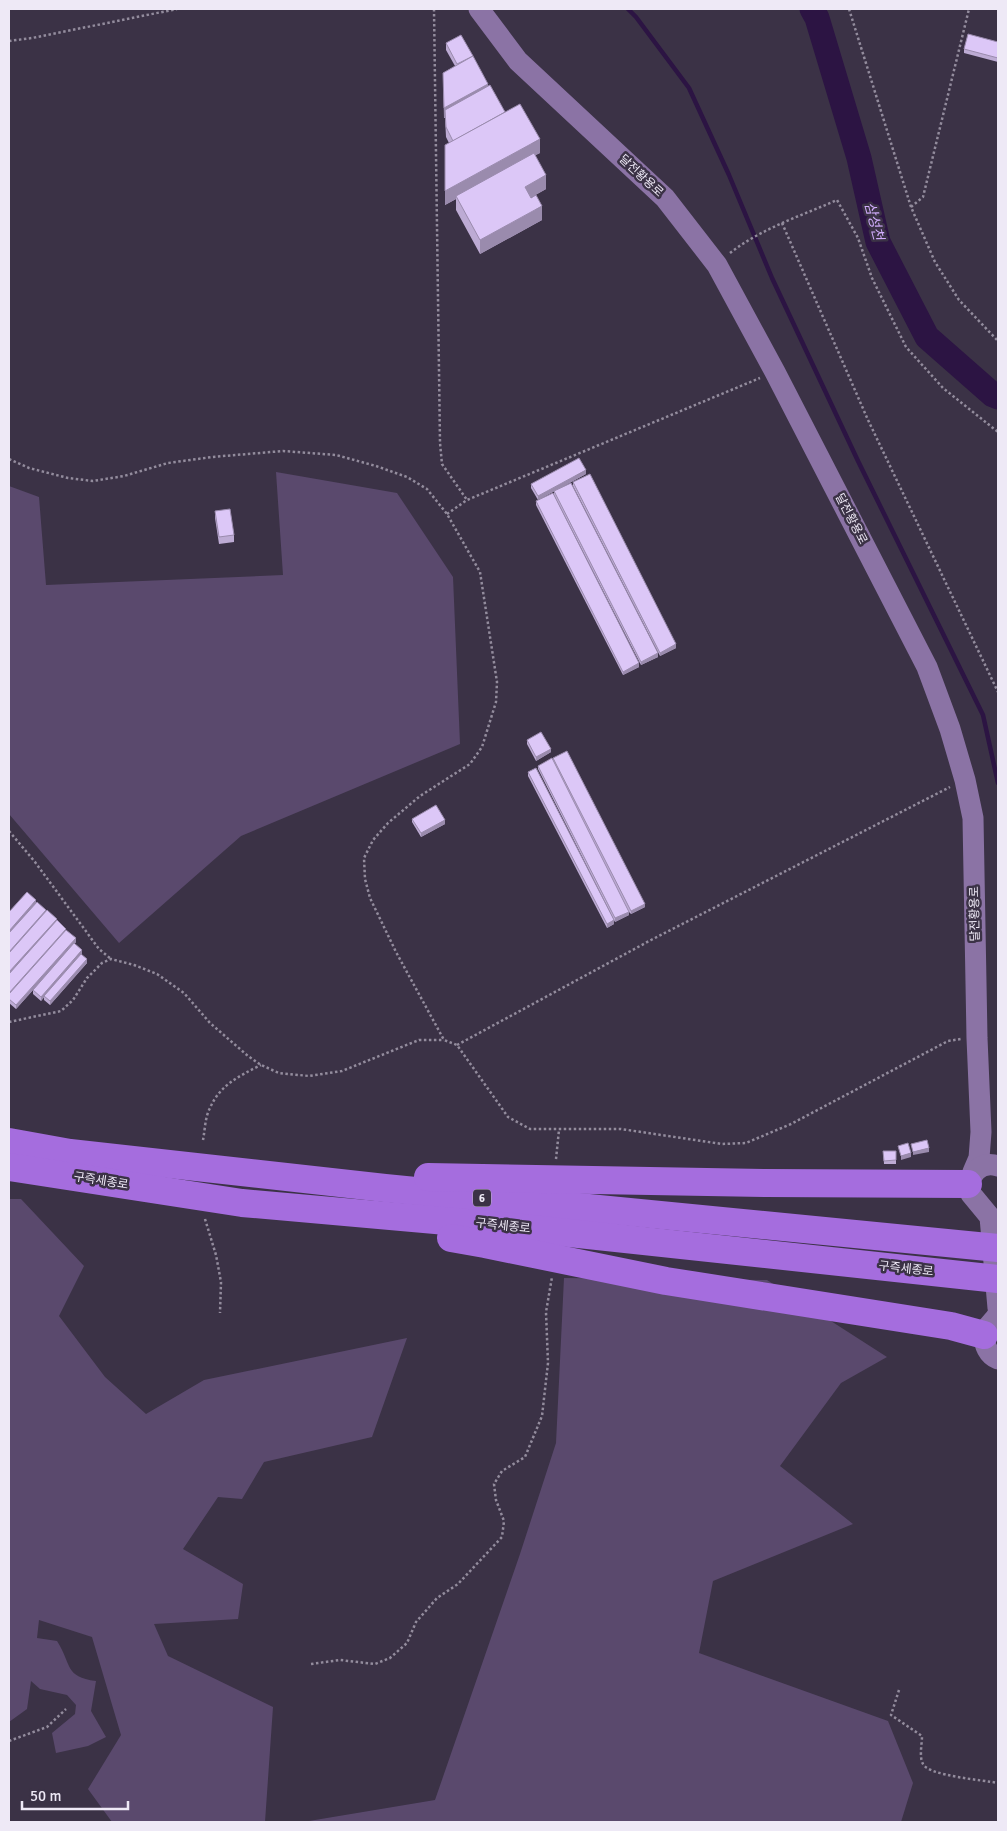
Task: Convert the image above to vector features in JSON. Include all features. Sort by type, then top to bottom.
[{"type":"highway","name":"구즉세종로","points":[[9,1142],[70,1153],[385,1188],[998,1248]]},
{"type":"highway","points":[[70,1153],[186,1155],[309,1168],[419,1176],[756,1183],[971,1178]]},
{"type":"highway","name":"구즉세종로","points":[[9,1167],[242,1203],[513,1227],[998,1279]]},
{"type":"highway","points":[[161,1190],[294,1220],[406,1232],[485,1244],[666,1281],[951,1326],[994,1346]]},
{"type":"main road","name":"달전황용로","points":[[479,9],[518,61],[671,206],[716,265],[775,372],[927,667],[950,729],[965,780],[973,818],[977,1038],[981,1132]]},
{"type":"main road","points":[[981,1132],[989,1157],[998,1165]]},
{"type":"main road","points":[[981,1132],[978,1158],[971,1178],[971,1194],[990,1218],[998,1308]]},
{"type":"main road","points":[[971,1178],[980,1167],[986,1164],[998,1165]]},
{"type":"main road","points":[[998,1211],[998,1237]]},
{"type":"path","points":[[9,42],[176,9]]},
{"type":"path","points":[[434,9],[440,443],[442,464],[467,500]]},
{"type":"path","points":[[848,9],[911,207],[935,262],[960,300],[998,341]]},
{"type":"path","points":[[911,207],[923,197],[969,9]]},
{"type":"path","points":[[745,242],[837,200],[858,238],[872,278],[906,348],[943,388],[998,432]]},
{"type":"path","points":[[782,224],[868,420],[998,692]]},
{"type":"path","points":[[447,514],[467,500],[775,372]]},
{"type":"path","points":[[9,459],[29,468],[68,478],[93,481],[124,476],[168,463],[212,457],[283,451],[336,455],[407,477],[427,489],[447,514],[480,572],[497,682],[496,702],[482,747],[470,764],[420,796],[388,823],[373,840],[364,858],[365,879],[370,898],[396,952],[444,1040]]},
{"type":"path","points":[[457,1044],[651,940],[965,780]]},
{"type":"path","points":[[9,830],[99,949],[111,959],[157,974],[184,993],[210,1023],[261,1065],[279,1073],[309,1076],[342,1071],[419,1040],[444,1040],[457,1044],[508,1117],[530,1130],[621,1129],[722,1144],[746,1143],[790,1124],[948,1041],[977,1038]]},
{"type":"path","points":[[9,1022],[40,1017],[61,1011],[73,1000],[87,978],[102,963],[111,959]]},
{"type":"path","points":[[204,1140],[209,1109],[222,1090],[234,1078],[261,1065]]},
{"type":"path","points":[[556,1162],[559,1130]]},
{"type":"path","points":[[203,1214],[216,1255],[221,1282],[220,1313]]},
{"type":"path","points":[[311,1664],[340,1660],[375,1664],[390,1658],[407,1643],[416,1622],[437,1598],[458,1584],[502,1537],[504,1521],[496,1500],[494,1484],[502,1471],[525,1457],[542,1416],[548,1364],[546,1312],[553,1273]]},
{"type":"path","points":[[899,1690],[891,1715],[922,1736],[921,1760],[924,1766],[934,1772],[998,1783]]},
{"type":"path","points":[[9,1741],[47,1727],[66,1709]]},
{"type":"shaded area","points":[[276,472],[397,493],[453,577],[460,744],[241,836],[119,943],[9,814],[9,486],[39,497],[46,585],[283,575]]},
{"type":"shaded area","points":[[9,1199],[21,1199],[84,1266],[59,1316],[105,1377],[146,1414],[204,1380],[407,1338],[372,1437],[264,1462],[242,1499],[218,1497],[183,1549],[243,1584],[238,1619],[154,1624],[168,1656],[273,1707],[265,1822],[112,1822],[88,1789],[121,1735],[92,1637],[39,1620],[37,1638],[57,1641],[74,1673],[86,1679],[96,1681],[91,1711],[106,1737],[88,1746],[56,1753],[52,1733],[75,1714],[76,1705],[67,1695],[40,1689],[31,1681],[27,1709],[9,1722]]},
{"type":"shaded area","points":[[564,1278],[767,1280],[887,1357],[841,1383],[780,1466],[853,1524],[713,1581],[699,1653],[888,1721],[913,1783],[901,1822],[303,1822],[435,1800],[520,1554],[556,1443]]},
{"type":"building","points":[[968,34],[998,42],[998,58],[964,49]]},
{"type":"building","points":[[461,35],[473,56],[457,64],[446,43]]},
{"type":"building","points":[[473,56],[488,84],[444,108],[443,73]]},
{"type":"building","points":[[490,85],[505,112],[453,141],[446,127],[445,110]]},
{"type":"building","points":[[520,104],[540,139],[445,191],[445,145]]},
{"type":"building","points":[[534,153],[546,175],[525,187],[531,198],[536,195],[542,206],[480,240],[456,196]]},
{"type":"building","points":[[579,458],[586,470],[538,496],[531,484]]},
{"type":"building","points":[[590,474],[676,644],[660,653],[573,482]]},
{"type":"building","points":[[571,483],[658,653],[641,662],[554,491]]},
{"type":"building","points":[[553,493],[639,663],[623,672],[536,501]]},
{"type":"building","points":[[230,509],[234,535],[219,537],[215,511]]},
{"type":"building","points":[[541,732],[551,749],[536,757],[527,740]]},
{"type":"building","points":[[567,751],[645,904],[631,911],[553,758]]},
{"type":"building","points":[[552,758],[629,912],[615,918],[538,766]]},
{"type":"building","points":[[536,768],[614,920],[607,924],[528,772]]},
{"type":"building","points":[[436,805],[445,820],[421,833],[412,819]]},
{"type":"building","points":[[27,892],[36,900],[9,931],[9,912]]},
{"type":"building","points":[[37,902],[46,910],[9,952],[9,933]]},
{"type":"building","points":[[47,910],[57,919],[9,972],[9,953]]},
{"type":"building","points":[[57,920],[66,929],[9,993],[9,974]]},
{"type":"building","points":[[66,930],[76,938],[16,1005],[9,999],[9,994]]},
{"type":"building","points":[[74,943],[82,950],[41,997],[33,990]]},
{"type":"building","points":[[81,954],[87,959],[50,1001],[44,996]]},
{"type":"building","points":[[927,1140],[929,1148],[913,1152],[911,1144]]},
{"type":"building","points":[[908,1143],[911,1153],[901,1156],[898,1146]]},
{"type":"building","points":[[883,1151],[896,1151],[896,1160],[884,1161]]},
{"type":"waterway","points":[[628,9],[689,88],[729,175],[772,278],[858,461],[983,715],[998,783]]},
{"type":"waterway","name":"삼성천","points":[[812,9],[817,18],[859,158],[878,242],[927,337],[993,395],[998,397]]}]
